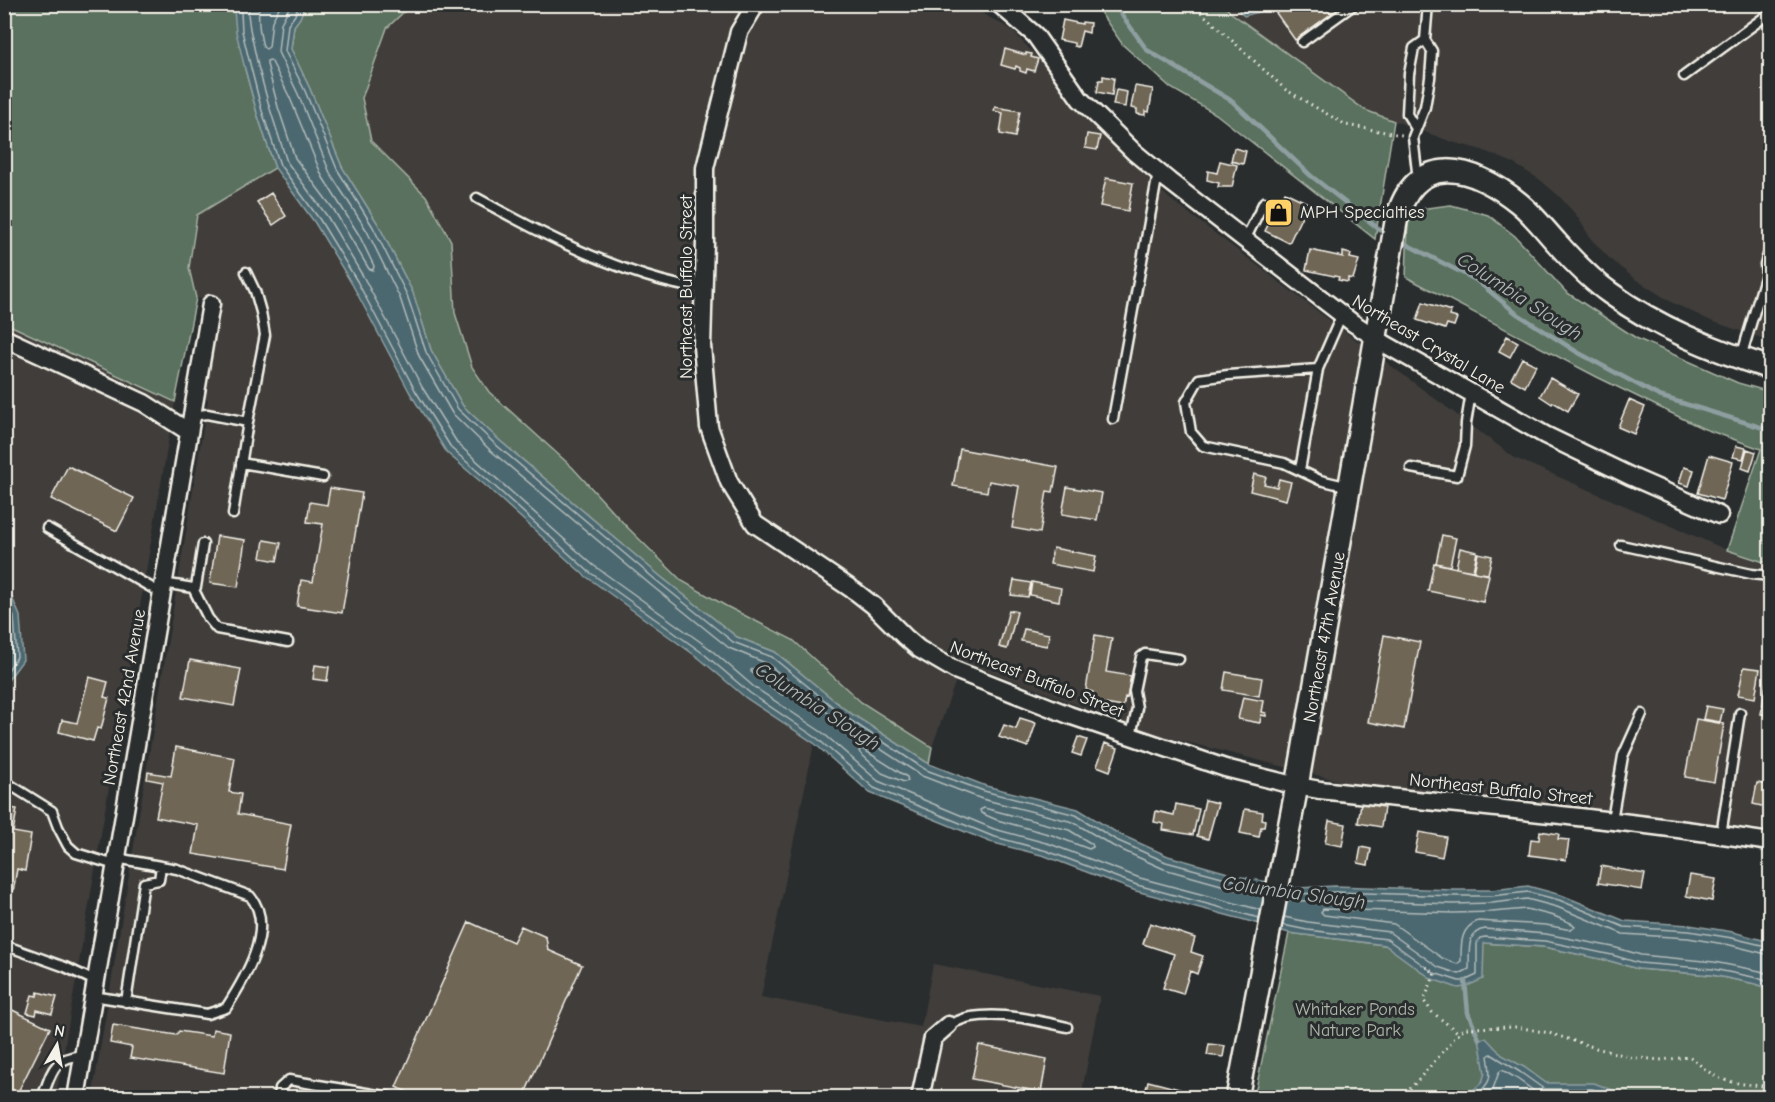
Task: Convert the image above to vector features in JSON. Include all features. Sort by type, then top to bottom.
[{"type":"street","name":"Northeast Buffalo Street","points":[[756,4],[739,32],[705,168],[702,346],[709,427],[729,482],[755,524],[856,592],[874,606],[905,637],[935,660],[1068,715],[1225,768],[1320,790],[1612,820],[1770,842]]},
{"type":"street","name":"Northeast Crystal Lane","points":[[999,4],[1035,34],[1080,99],[1134,152],[1342,314],[1376,338],[1526,425],[1719,516]]},
{"type":"street","points":[[1418,181],[1436,171],[1447,171],[1472,176],[1497,187],[1531,214],[1578,266],[1610,293],[1666,327],[1704,345],[1770,368]]},
{"type":"street","name":"Northeast 47th Avenue","points":[[1237,1098],[1282,869],[1396,222],[1403,200],[1418,181]]},
{"type":"street","name":"Northeast 42nd Avenue","points":[[76,1098],[211,304]]},
{"type":"street","points":[[4,338],[190,426]]},
{"type":"street","points":[[920,1098],[933,1038],[948,1024]]},
{"type":"lane","points":[[1302,42],[1355,4]]},
{"type":"lane","points":[[1418,181],[1413,137],[1425,106],[1430,78],[1432,51],[1425,40],[1428,4]]},
{"type":"lane","points":[[1684,76],[1770,13]]},
{"type":"lane","points":[[1415,127],[1407,114],[1409,74],[1414,48],[1425,40]]},
{"type":"lane","points":[[1113,419],[1158,172]]},
{"type":"lane","points":[[477,198],[548,237],[611,265],[684,287],[704,289]]},
{"type":"lane","points":[[1245,240],[1264,202]]},
{"type":"lane","points":[[1741,358],[1768,273],[1765,264],[1770,249]]},
{"type":"lane","points":[[233,514],[264,334],[255,291],[246,272]]},
{"type":"lane","points":[[1300,470],[1318,369],[1342,314]]},
{"type":"lane","points":[[1318,369],[1199,379],[1186,402],[1191,432],[1203,446],[1284,463],[1320,480],[1350,487]]},
{"type":"lane","points":[[1411,468],[1457,476],[1465,446],[1471,393]]},
{"type":"lane","points":[[190,426],[199,415],[207,414],[248,422]]},
{"type":"lane","points":[[241,463],[323,477]]},
{"type":"lane","points":[[47,528],[162,588],[196,587],[203,544]]},
{"type":"lane","points":[[1621,545],[1751,574],[1770,576]]},
{"type":"lane","points":[[193,588],[208,618],[218,629],[288,642]]},
{"type":"lane","points":[[1131,736],[1137,708],[1134,691],[1141,657],[1145,654],[1179,659]]},
{"type":"lane","points":[[1721,835],[1740,713]]},
{"type":"lane","points":[[1612,820],[1623,756],[1642,714]]},
{"type":"lane","points":[[4,781],[52,811],[68,846],[76,853],[177,869],[250,896],[258,905],[261,928],[247,974],[226,1008],[207,1014],[126,1002],[94,988],[64,967],[4,945]]},
{"type":"lane","points":[[126,1002],[144,883],[159,880],[161,866]]},
{"type":"lane","points":[[948,1024],[970,1017],[992,1016],[1029,1018],[1067,1027]]},
{"type":"lane","points":[[42,1098],[54,1069],[61,1061],[71,1056],[83,1055]]},
{"type":"lane","points":[[279,1098],[280,1088],[289,1080],[390,1097]]},
{"type":"path","points":[[1192,4],[1286,90],[1346,125],[1413,137]]},
{"type":"path","points":[[1426,967],[1435,973],[1424,1002],[1432,1012],[1460,1034]]},
{"type":"path","points":[[1402,1098],[1464,1028],[1499,1026],[1531,1029],[1630,1057],[1660,1060],[1690,1057],[1723,1080],[1770,1087]]},
{"type":"shaded area","points":[[411,5],[971,5],[1012,30],[1100,131],[1170,199],[1515,458],[1727,550],[1770,564],[1770,830],[1344,782],[1147,732],[963,661],[932,747],[861,702],[793,640],[682,581],[627,527],[572,467],[489,392],[471,367],[455,313],[451,241],[426,196],[371,141],[362,98],[387,28]]},
{"type":"shaded area","points":[[1224,5],[1770,5],[1770,341],[1711,321],[1671,302],[1635,279],[1610,259],[1591,239],[1577,216],[1539,179],[1511,162],[1482,150],[1452,142],[1365,110],[1230,12]]},
{"type":"shaded area","points":[[275,168],[315,223],[352,284],[447,453],[584,575],[700,659],[746,698],[814,744],[761,997],[921,1027],[933,964],[1100,996],[1081,1097],[92,1098],[208,399],[194,396],[210,300],[196,298],[189,268],[197,215]]},
{"type":"shaded area","points":[[5,323],[175,402],[56,1097],[5,1097],[4,680],[20,616],[5,581]]},
{"type":"green space","points":[[5,5],[238,5],[235,10],[245,69],[275,168],[197,215],[189,268],[196,298],[175,402],[5,323]]},
{"type":"green space","points":[[308,5],[411,5],[387,28],[362,98],[371,141],[426,196],[451,241],[455,313],[472,367],[489,392],[572,467],[627,527],[682,581],[793,640],[861,702],[932,747],[929,764],[847,711],[775,652],[737,637],[660,576],[499,440],[463,406],[431,350],[413,293],[378,224],[342,167],[291,49],[294,26],[304,7]]},
{"type":"green space","points":[[1095,5],[1224,5],[1230,12],[1365,110],[1394,121],[1375,239],[1216,114],[1171,88],[1123,45]]},
{"type":"green space","points":[[1451,205],[1488,215],[1515,236],[1566,292],[1636,338],[1738,383],[1770,392],[1770,564],[1727,550],[1761,449],[1702,428],[1597,377],[1406,277],[1408,223],[1419,209]]},
{"type":"green space","name":"Whitaker Ponds Nature Park","points":[[1289,933],[1424,950],[1483,943],[1544,947],[1638,969],[1712,975],[1756,984],[1770,989],[1770,1097],[1254,1098]]},
{"type":"water","points":[[238,5],[308,5],[304,7],[294,26],[291,49],[342,167],[378,224],[413,293],[431,350],[463,406],[499,440],[660,576],[737,637],[775,652],[847,711],[929,764],[986,786],[1078,809],[1119,834],[1168,856],[1242,877],[1298,888],[1335,886],[1491,890],[1528,886],[1561,895],[1625,921],[1689,925],[1733,932],[1770,942],[1770,989],[1712,975],[1638,969],[1544,947],[1484,943],[1483,979],[1458,988],[1432,979],[1385,945],[1289,933],[1136,891],[1045,856],[990,842],[870,793],[814,743],[746,698],[700,659],[584,575],[447,453],[410,393],[352,284],[315,223],[275,168],[257,113],[236,32],[234,10]]},
{"type":"water","points":[[1235,5],[1280,5],[1244,16]]},
{"type":"water","points":[[5,581],[20,616],[23,660],[5,684]]},
{"type":"water","points":[[1486,1038],[1502,1055],[1546,1083],[1594,1083],[1631,1097],[1466,1097],[1482,1082],[1485,1073],[1479,1039]]},
{"type":"building","points":[[1288,4],[1324,4],[1331,13],[1335,14],[1330,15],[1295,40],[1276,13]]},
{"type":"building","points":[[1063,20],[1082,24],[1082,22],[1090,23],[1089,33],[1082,31],[1078,47],[1074,46],[1074,43],[1059,40]]},
{"type":"building","points":[[1005,49],[1026,55],[1026,53],[1032,54],[1031,57],[1038,59],[1034,71],[1027,69],[1026,73],[1020,71],[1020,68],[1016,66],[1015,69],[1001,65]]},
{"type":"building","points":[[1103,76],[1114,78],[1112,95],[1097,92],[1099,80],[1103,80]]},
{"type":"building","points":[[1135,86],[1153,89],[1149,112],[1145,111],[1145,115],[1137,114],[1137,109],[1131,108]]},
{"type":"building","points":[[1116,90],[1127,92],[1125,107],[1113,105]]},
{"type":"building","points":[[995,107],[1020,111],[1015,137],[1000,134],[1003,113],[994,111]]},
{"type":"building","points":[[1087,134],[1100,136],[1097,150],[1085,148]]},
{"type":"building","points":[[1234,148],[1246,151],[1243,164],[1231,161]]},
{"type":"building","points":[[1220,161],[1237,165],[1232,187],[1218,187],[1219,183],[1207,180],[1208,171],[1217,173]]},
{"type":"building","points":[[1106,178],[1133,183],[1128,211],[1100,206]]},
{"type":"building","points":[[1285,192],[1308,203],[1289,243],[1265,231]]},
{"type":"building","points":[[271,193],[286,216],[273,225],[257,202]]},
{"type":"building","points":[[1310,250],[1343,257],[1343,252],[1351,254],[1350,258],[1359,260],[1353,279],[1348,278],[1348,282],[1338,280],[1339,277],[1306,270]]},
{"type":"building","points":[[1423,302],[1451,311],[1450,316],[1457,318],[1454,326],[1447,324],[1445,329],[1417,320]]},
{"type":"building","points":[[1507,336],[1518,342],[1510,357],[1499,351]]},
{"type":"building","points":[[1522,358],[1536,365],[1525,387],[1511,379]]},
{"type":"building","points":[[1550,378],[1578,394],[1568,411],[1540,396]]},
{"type":"building","points":[[1629,400],[1645,407],[1634,434],[1618,427]]},
{"type":"building","points":[[1736,446],[1746,448],[1743,459],[1733,457]]},
{"type":"building","points":[[960,449],[1058,467],[1053,492],[1047,491],[1040,533],[1012,528],[1019,486],[989,481],[987,492],[953,486]]},
{"type":"building","points":[[1747,449],[1756,452],[1750,471],[1742,468]]},
{"type":"building","points":[[1709,455],[1733,462],[1722,500],[1698,493]]},
{"type":"building","points":[[68,466],[134,498],[117,531],[51,499]]},
{"type":"building","points":[[1684,467],[1694,470],[1689,486],[1679,483]]},
{"type":"building","points":[[1254,474],[1266,477],[1264,484],[1277,487],[1279,479],[1291,482],[1286,500],[1250,491]]},
{"type":"building","points":[[1067,487],[1102,493],[1097,520],[1062,514]]},
{"type":"building","points":[[330,488],[362,493],[342,613],[297,606],[301,580],[313,582],[323,524],[307,522],[310,502],[327,505]]},
{"type":"building","points":[[1442,535],[1456,538],[1450,566],[1436,563]]},
{"type":"building","points":[[217,536],[245,540],[238,587],[210,583]]},
{"type":"building","points":[[264,540],[281,543],[277,561],[261,558]]},
{"type":"building","points":[[1053,548],[1096,556],[1093,572],[1050,564]]},
{"type":"building","points":[[1460,548],[1477,552],[1473,571],[1456,568]]},
{"type":"building","points":[[1478,553],[1492,556],[1488,574],[1474,572]]},
{"type":"building","points":[[1434,563],[1489,575],[1483,602],[1428,591]]},
{"type":"building","points":[[1014,580],[1031,583],[1028,597],[1011,595]]},
{"type":"building","points":[[1032,582],[1061,588],[1059,601],[1030,595]]},
{"type":"building","points":[[1009,610],[1017,612],[1007,649],[999,647]]},
{"type":"building","points":[[1024,629],[1049,634],[1047,646],[1021,641]]},
{"type":"building","points":[[1095,635],[1112,638],[1106,672],[1131,676],[1123,707],[1092,702],[1093,692],[1086,690]]},
{"type":"building","points":[[1384,635],[1420,642],[1404,729],[1368,722]]},
{"type":"building","points":[[190,660],[241,669],[234,706],[183,697]]},
{"type":"building","points":[[315,665],[329,667],[327,681],[313,679]]},
{"type":"building","points":[[1744,667],[1760,669],[1755,698],[1738,695]]},
{"type":"building","points":[[1226,672],[1262,678],[1259,696],[1223,690]]},
{"type":"building","points":[[1768,672],[1770,673],[1770,715],[1761,714]]},
{"type":"building","points":[[89,677],[108,682],[104,697],[109,698],[101,729],[97,728],[93,741],[59,732],[62,720],[77,723]]},
{"type":"building","points":[[1243,697],[1264,701],[1262,712],[1266,713],[1266,716],[1261,715],[1260,723],[1238,719]]},
{"type":"building","points":[[1706,706],[1723,709],[1720,722],[1703,719]]},
{"type":"building","points":[[1020,718],[1036,723],[1028,747],[999,737],[1004,725],[1016,729]]},
{"type":"building","points":[[1696,719],[1724,724],[1714,782],[1685,777]]},
{"type":"building","points":[[1078,737],[1087,740],[1081,756],[1072,753]]},
{"type":"building","points":[[1105,743],[1118,748],[1110,771],[1097,766]]},
{"type":"building","points":[[176,747],[235,758],[229,792],[241,794],[238,814],[291,824],[283,869],[193,854],[198,825],[156,817],[163,782],[147,779],[148,772],[171,776]]},
{"type":"building","points":[[1757,783],[1770,785],[1770,808],[1753,804]]},
{"type":"building","points":[[1205,800],[1218,803],[1208,839],[1197,836]]},
{"type":"building","points":[[1361,803],[1384,807],[1381,827],[1358,823]]},
{"type":"building","points":[[1176,804],[1199,809],[1193,835],[1163,830],[1164,824],[1154,822],[1156,811],[1174,815]]},
{"type":"building","points":[[4,807],[17,809],[13,832],[31,835],[25,871],[17,869],[13,892],[4,891]]},
{"type":"building","points":[[1245,809],[1263,812],[1264,827],[1261,827],[1259,837],[1240,833]]},
{"type":"building","points":[[1329,821],[1346,824],[1342,846],[1325,843]]},
{"type":"building","points":[[1540,831],[1559,834],[1558,839],[1569,840],[1566,860],[1529,855],[1531,839],[1539,840]]},
{"type":"building","points":[[1419,832],[1446,837],[1442,857],[1415,852]]},
{"type":"building","points":[[1361,847],[1371,849],[1368,865],[1358,863]]},
{"type":"building","points":[[1601,866],[1645,874],[1642,890],[1598,883]]},
{"type":"building","points":[[1767,873],[1770,873],[1770,894],[1763,893]]},
{"type":"building","points":[[1690,875],[1716,879],[1712,901],[1686,896]]},
{"type":"building","points":[[469,922],[513,942],[521,926],[546,937],[548,950],[582,965],[523,1098],[421,1098],[396,1087]]},
{"type":"building","points":[[1150,923],[1195,938],[1191,952],[1203,956],[1197,974],[1190,971],[1183,994],[1163,988],[1174,954],[1143,944]]},
{"type":"building","points":[[38,992],[57,997],[52,1014],[37,1010],[36,1015],[27,1013],[32,995],[37,996]]},
{"type":"building","points":[[4,1006],[50,1028],[17,1094],[4,1088]]},
{"type":"building","points":[[113,1025],[176,1035],[179,1031],[212,1036],[213,1029],[230,1032],[224,1073],[130,1058],[132,1047],[110,1043]]},
{"type":"building","points":[[1209,1044],[1225,1046],[1223,1057],[1207,1055]]},
{"type":"building","points":[[979,1045],[1047,1059],[1041,1092],[972,1079]]},
{"type":"building","points":[[1148,1081],[1187,1091],[1185,1098],[1146,1089]]},
{"type":"waterway","name":"Columbia Slough","points":[[1114,4],[1147,50],[1232,101],[1310,175],[1388,234]]},
{"type":"waterway","name":"Columbia Slough","points":[[1398,240],[1476,280],[1516,313],[1577,352],[1659,396],[1770,430]]},
{"type":"waterway","points":[[1465,981],[1468,1013],[1479,1039]]},
{"type":"place","name":"MPH Specialties","points":[[1279,212]]}]
